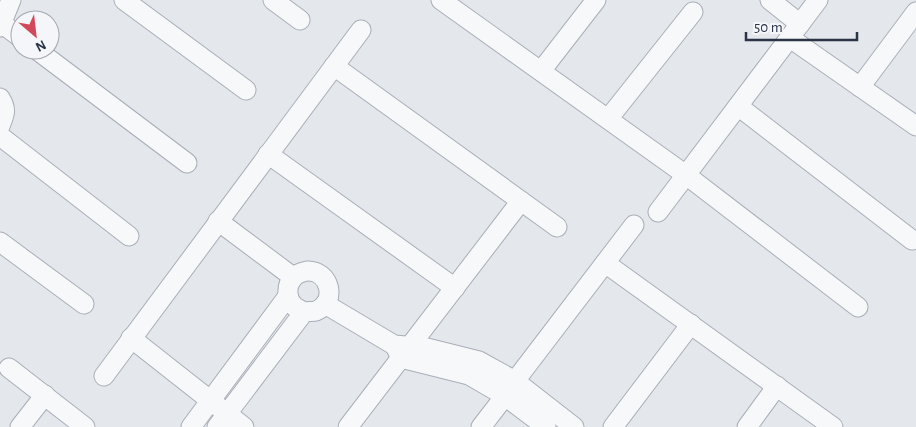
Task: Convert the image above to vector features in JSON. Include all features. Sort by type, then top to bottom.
[{"type":"street","points":[[124,0],[246,90]]},
{"type":"street","points":[[273,0],[300,20]]},
{"type":"street","points":[[441,0],[686,175],[858,307]]},
{"type":"street","points":[[541,71],[596,0]]},
{"type":"street","points":[[770,0],[795,31],[860,87],[916,126]]},
{"type":"street","points":[[658,212],[818,0]]},
{"type":"street","points":[[1,25],[9,1]]},
{"type":"street","points":[[608,119],[693,12]]},
{"type":"street","points":[[860,87],[916,12]]},
{"type":"street","points":[[104,376],[361,30]]},
{"type":"street","points":[[50,60],[187,163]]},
{"type":"street","points":[[334,66],[556,227]]},
{"type":"street","points":[[0,98],[5,106],[4,118],[0,126]]},
{"type":"street","points":[[738,106],[912,240]]},
{"type":"street","points":[[0,136],[129,236]]},
{"type":"street","points":[[268,154],[454,288]]},
{"type":"street","points":[[348,427],[402,350],[454,288],[520,201]]},
{"type":"street","points":[[218,221],[294,277]]},
{"type":"street","points":[[481,427],[634,226]]},
{"type":"street","points":[[0,242],[84,304]]},
{"type":"street","points":[[606,263],[833,427]]},
{"type":"street","points":[[313,271],[322,276],[328,284],[329,294],[325,304],[316,311],[304,312],[294,306],[288,296],[288,286],[294,277],[302,272],[313,271]]},
{"type":"street","points":[[191,427],[288,296]]},
{"type":"street","points":[[325,304],[402,350],[427,348],[479,361],[510,388],[546,427]]},
{"type":"street","points":[[222,420],[304,312]]},
{"type":"street","points":[[613,427],[692,324]]},
{"type":"street","points":[[131,338],[211,401],[222,420],[244,427]]},
{"type":"street","points":[[9,368],[85,427]]},
{"type":"street","points":[[747,427],[777,386]]},
{"type":"street","points":[[510,388],[574,427]]},
{"type":"street","points":[[20,427],[45,395]]}]
